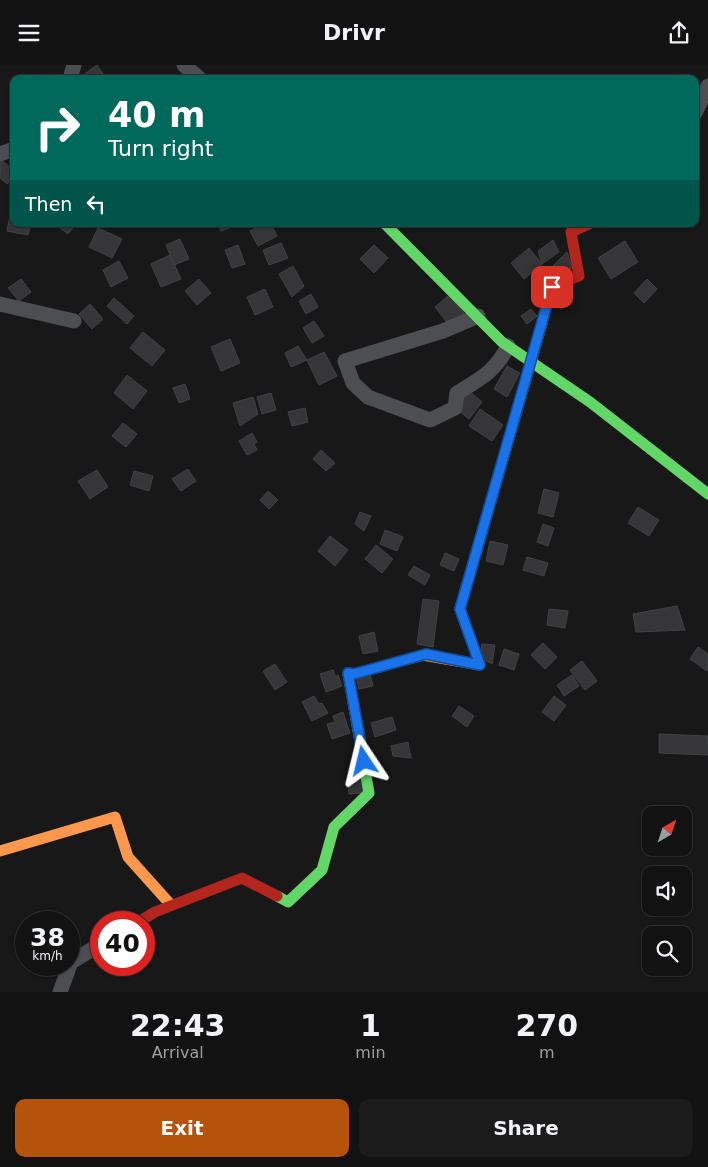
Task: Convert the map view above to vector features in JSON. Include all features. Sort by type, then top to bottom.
[{"type":"street","points":[[184,65],[195,75]]},
{"type":"street","points":[[699,105],[708,86]]},
{"type":"street","points":[[388,227],[508,347],[590,402],[708,494]]},
{"type":"street","points":[[155,913],[171,905],[242,878],[288,902],[322,870],[334,827],[369,793],[348,673],[354,674],[426,654],[480,665],[460,609],[552,287],[579,276],[571,232],[582,227]]},
{"type":"street","points":[[0,304],[74,321]]},
{"type":"street","points":[[478,316],[444,331],[345,361],[353,383],[368,397],[430,419],[455,408],[457,393],[484,377],[500,362],[508,347]]},
{"type":"street","points":[[0,851],[115,817],[128,857],[171,905]]},
{"type":"street","points":[[60,992],[71,962],[90,951]]},
{"type":"building","points":[[97,65],[103,75],[83,75]]},
{"type":"building","points":[[1,160],[10,167],[10,180],[7,184],[0,178]]},
{"type":"building","points":[[10,215],[10,227],[30,227],[28,235],[7,231]]},
{"type":"building","points":[[59,227],[74,227],[68,234]]},
{"type":"building","points":[[219,227],[231,227],[221,231]]},
{"type":"building","points":[[257,227],[272,227],[277,236],[258,246],[250,231]]},
{"type":"building","points":[[98,228],[122,239],[112,258],[89,247]]},
{"type":"building","points":[[180,239],[189,259],[174,265],[166,245]]},
{"type":"building","points":[[553,240],[559,252],[542,264],[538,251]]},
{"type":"building","points":[[625,241],[638,262],[611,279],[598,258]]},
{"type":"building","points":[[281,243],[288,258],[269,265],[263,250]]},
{"type":"building","points":[[238,245],[245,264],[232,268],[225,250]]},
{"type":"building","points":[[374,245],[388,258],[374,273],[360,259]]},
{"type":"building","points":[[529,248],[542,264],[524,279],[511,263]]},
{"type":"building","points":[[567,252],[572,267],[560,279],[549,270]]},
{"type":"building","points":[[170,255],[181,279],[161,287],[151,264]]},
{"type":"building","points":[[119,261],[128,278],[111,287],[103,270]]},
{"type":"building","points":[[293,266],[304,286],[292,297],[279,274]]},
{"type":"building","points":[[21,279],[31,292],[19,301],[8,288]]},
{"type":"building","points":[[199,279],[211,293],[197,305],[185,291]]},
{"type":"building","points":[[647,279],[657,289],[644,303],[634,293]]},
{"type":"building","points":[[265,289],[273,307],[255,315],[247,297]]},
{"type":"building","points":[[311,294],[318,307],[306,314],[299,301]]},
{"type":"building","points":[[449,295],[464,313],[449,325],[435,307]]},
{"type":"building","points":[[114,298],[134,316],[127,324],[107,306]]},
{"type":"building","points":[[90,304],[103,319],[92,329],[79,314]]},
{"type":"building","points":[[531,309],[537,316],[527,324],[521,316]]},
{"type":"building","points":[[314,321],[324,336],[312,343],[303,328]]},
{"type":"building","points":[[143,332],[165,350],[152,366],[130,348]]},
{"type":"building","points":[[230,339],[240,363],[221,371],[211,347]]},
{"type":"building","points":[[298,346],[307,360],[291,367],[285,353]]},
{"type":"building","points":[[324,352],[337,376],[319,385],[307,360]]},
{"type":"building","points":[[507,366],[520,373],[507,397],[494,389]]},
{"type":"building","points":[[127,375],[147,391],[133,409],[114,393]]},
{"type":"building","points":[[185,384],[190,399],[179,403],[173,388]]},
{"type":"building","points":[[469,391],[482,402],[469,419],[455,408]]},
{"type":"building","points":[[271,393],[276,410],[262,414],[257,397]]},
{"type":"building","points":[[253,397],[258,414],[240,426],[233,403]]},
{"type":"building","points":[[305,408],[308,422],[292,426],[288,412]]},
{"type":"building","points":[[480,409],[503,425],[492,441],[469,426]]},
{"type":"building","points":[[123,423],[137,434],[126,447],[112,436]]},
{"type":"building","points":[[252,433],[257,442],[254,444],[257,450],[247,455],[239,441]]},
{"type":"building","points":[[321,450],[335,463],[326,471],[313,459]]},
{"type":"building","points":[[188,469],[196,481],[181,491],[172,479]]},
{"type":"building","points":[[97,470],[108,487],[90,499],[78,481]]},
{"type":"building","points":[[134,471],[153,476],[149,491],[130,485]]},
{"type":"building","points":[[544,489],[559,493],[553,517],[538,513]]},
{"type":"building","points":[[268,491],[278,500],[269,509],[260,500]]},
{"type":"building","points":[[638,507],[659,520],[649,536],[628,523]]},
{"type":"building","points":[[360,512],[371,516],[364,531],[355,524]]},
{"type":"building","points":[[543,524],[554,528],[548,546],[537,542]]},
{"type":"building","points":[[385,530],[403,537],[397,551],[380,544]]},
{"type":"building","points":[[330,536],[348,550],[335,566],[318,551]]},
{"type":"building","points":[[490,541],[508,545],[503,565],[486,561]]},
{"type":"building","points":[[376,545],[393,559],[382,573],[365,559]]},
{"type":"building","points":[[445,553],[459,559],[454,571],[440,565]]},
{"type":"building","points":[[527,557],[548,563],[544,576],[523,570]]},
{"type":"building","points":[[414,566],[430,575],[425,585],[408,575]]},
{"type":"building","points":[[423,599],[439,601],[433,647],[417,644]]},
{"type":"building","points":[[677,606],[685,630],[636,632],[633,614]]},
{"type":"building","points":[[549,609],[568,611],[565,628],[547,625]]},
{"type":"building","points":[[374,632],[378,651],[363,654],[359,636]]},
{"type":"building","points":[[543,643],[557,657],[545,669],[531,655]]},
{"type":"building","points":[[482,644],[495,645],[492,664],[480,658]]},
{"type":"building","points":[[698,647],[708,654],[707,671],[690,659]]},
{"type":"building","points":[[504,649],[519,654],[514,670],[499,665]]},
{"type":"building","points":[[582,661],[597,681],[585,690],[570,670]]},
{"type":"building","points":[[275,664],[287,682],[275,690],[263,671]]},
{"type":"building","points":[[333,670],[335,676],[338,675],[342,686],[326,692],[320,674]]},
{"type":"building","points":[[370,674],[373,686],[359,689],[356,677]]},
{"type":"building","points":[[572,675],[579,686],[564,696],[557,685]]},
{"type":"building","points":[[314,696],[319,704],[322,703],[328,713],[312,721],[302,702]]},
{"type":"building","points":[[554,696],[566,705],[554,721],[542,712]]},
{"type":"building","points":[[459,706],[474,716],[467,727],[452,716]]},
{"type":"building","points":[[343,712],[350,733],[332,739],[327,724],[335,722],[333,716]]},
{"type":"building","points":[[392,717],[396,730],[375,737],[371,723]]},
{"type":"building","points":[[659,734],[708,736],[708,755],[659,753]]},
{"type":"building","points":[[408,742],[411,758],[393,756],[391,746]]},
{"type":"building","points":[[348,778],[362,778],[363,793],[349,794]]},
{"type":"traffic: fast","points":[[388,227],[502,342],[590,402],[708,494]]},
{"type":"traffic: fast","points":[[277,896],[288,902],[322,870],[334,827],[369,793],[348,673],[354,674],[423,655]]},
{"type":"traffic: slow","points":[[423,655],[480,665],[460,609],[542,323]]},
{"type":"traffic: slow","points":[[0,851],[115,817],[128,857],[171,905]]},
{"type":"traffic: jam","points":[[542,323],[552,287],[579,276],[571,232],[582,227]]},
{"type":"traffic: jam","points":[[155,912],[242,878],[277,896]]},
{"type":"route","points":[[364,761],[348,673],[354,674],[426,654],[480,665],[460,609],[552,287]]}]
